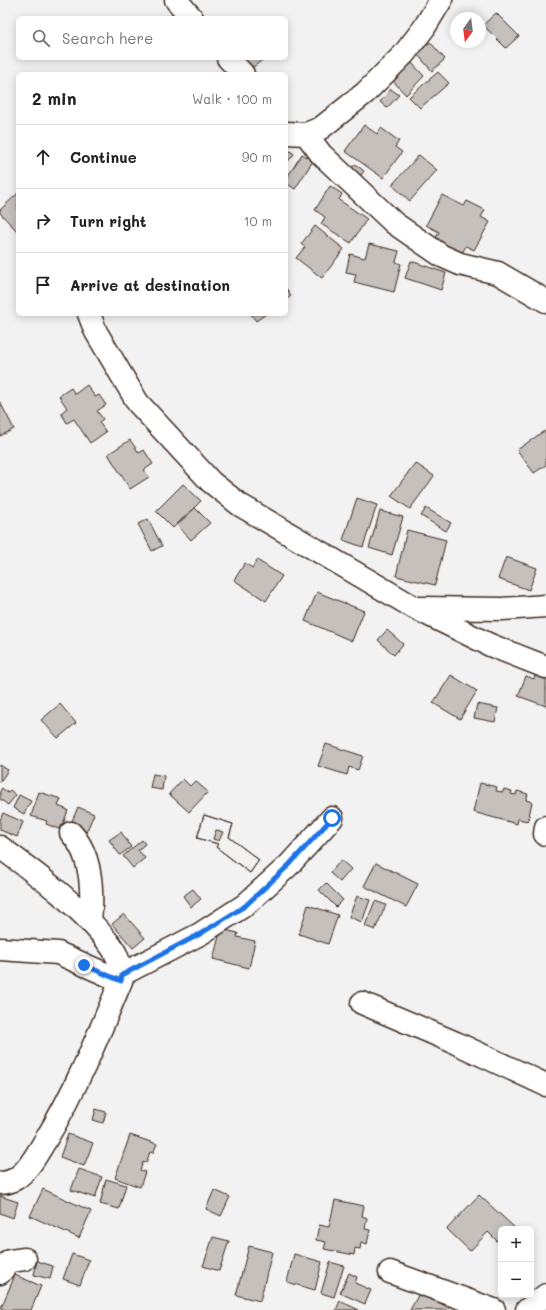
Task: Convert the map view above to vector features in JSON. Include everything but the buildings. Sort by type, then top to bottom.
[{"type":"street","points":[[176,0],[190,16]]},
{"type":"street","points":[[296,134],[321,128],[389,71],[420,33],[441,0]]},
{"type":"street","points":[[230,60],[241,72]]},
{"type":"street","points":[[296,134],[321,154],[394,223],[442,256],[460,264],[498,273],[546,301]]},
{"type":"street","points":[[90,316],[96,332],[138,403],[211,482],[240,505],[415,608],[490,645],[546,666]]},
{"type":"street","points":[[415,608],[502,609],[546,606]]},
{"type":"street","points":[[121,978],[200,934],[245,906],[289,865],[332,818]]},
{"type":"street","points":[[71,833],[83,851],[90,873],[92,906],[90,922]]},
{"type":"street","points":[[0,847],[80,912],[90,922],[112,947],[121,978],[88,1060],[34,1159],[15,1179],[0,1183]]},
{"type":"street","points":[[0,949],[58,953],[121,978]]},
{"type":"street","points":[[362,1003],[449,1040],[546,1085]]},
{"type":"street","points":[[0,1273],[10,1261],[25,1259]]},
{"type":"street","points":[[390,1272],[494,1310]]},
{"type":"street","points":[[527,1310],[546,1296]]},
{"type":"route","points":[[84,965],[121,981],[122,975],[200,934],[245,906],[289,865],[332,818]]}]
